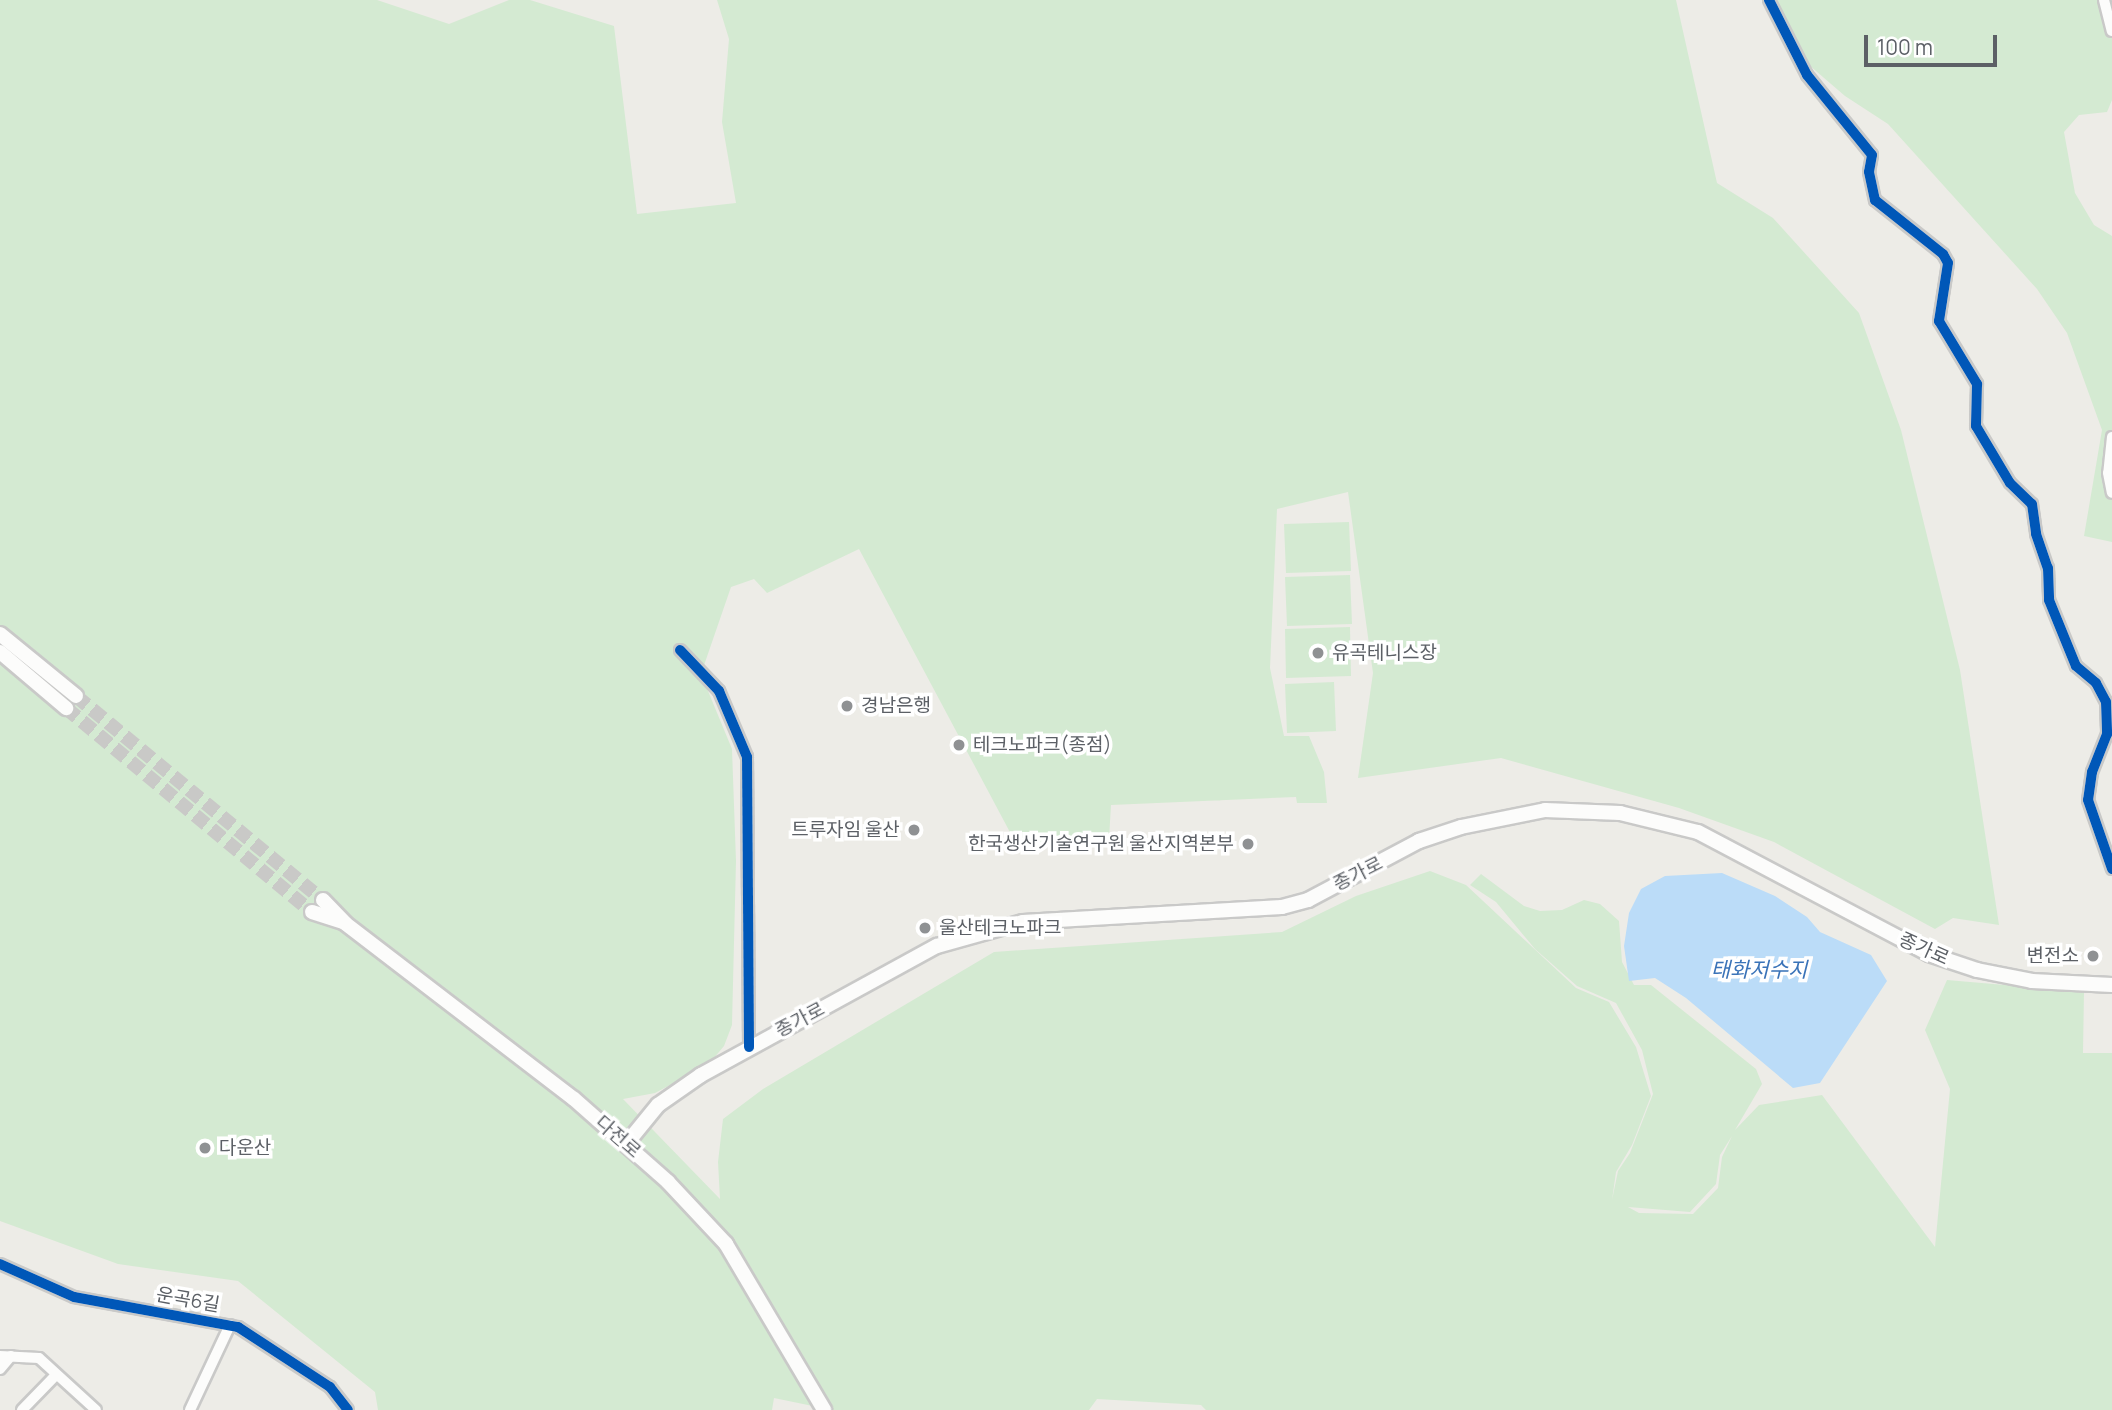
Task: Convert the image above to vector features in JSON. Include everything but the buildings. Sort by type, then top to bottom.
[{"type":"main road","points":[[0,634],[76,696]]},
{"type":"main road","points":[[0,652],[66,708]]},
{"type":"main road","name":"종가로","points":[[626,1143],[658,1105],[749,1047],[937,946],[1023,922],[1282,907],[1308,900],[1419,841],[1461,827],[1545,810],[1620,813],[1698,832],[1928,954],[1977,970],[2032,981],[2112,985]]},
{"type":"main road","name":"다전로","points":[[323,900],[346,924],[626,1143],[726,1244],[824,1410]]},
{"type":"main road","name":"다전로","points":[[313,912],[346,924]]},
{"type":"street","points":[[1769,0],[1807,75],[1872,155],[1869,172],[1875,200],[1943,254],[1948,263],[1939,321],[1977,384],[1976,426],[2010,483],[2032,504],[2039,547],[2048,568],[2049,600],[2076,666],[2096,683],[2106,702],[2107,734]]},
{"type":"street","points":[[2104,0],[2112,31]]},
{"type":"street","points":[[2112,437],[2108,473],[2112,493]]},
{"type":"street","points":[[680,650],[719,691],[747,757],[749,1047]]},
{"type":"street","points":[[2112,720],[2092,772],[2088,800],[2112,869]]},
{"type":"street","name":"운곡6길","points":[[0,1264],[74,1297],[230,1325],[330,1387],[348,1410]]},
{"type":"street","points":[[190,1410],[230,1325]]},
{"type":"street","points":[[0,1356],[39,1359],[54,1377],[90,1409]]},
{"type":"street","points":[[0,1369],[11,1356]]},
{"type":"street","points":[[22,1410],[54,1377]]},
{"type":"green space","points":[[0,0],[377,0],[449,24],[509,0],[530,0],[614,26],[637,214],[736,203],[722,122],[729,39],[717,0],[1676,0],[1717,183],[1773,218],[1859,313],[1901,430],[1960,670],[1999,925],[1953,918],[1935,929],[1774,842],[1679,808],[1501,758],[1358,778],[1373,673],[1348,492],[1277,509],[1270,668],[1284,736],[1309,736],[1324,772],[1327,803],[1297,803],[1296,797],[1111,805],[1109,839],[1019,849],[859,549],[767,593],[754,579],[731,587],[701,674],[732,749],[736,861],[732,1025],[724,1046],[708,1065],[655,1093],[623,1099],[720,1199],[718,1162],[723,1119],[763,1089],[994,952],[1282,932],[1356,896],[1430,871],[1466,885],[1576,988],[1609,1002],[1636,1047],[1651,1096],[1632,1145],[1616,1172],[1612,1200],[1618,1171],[1630,1153],[1653,1094],[1642,1050],[1616,1003],[1577,986],[1535,949],[1496,902],[1470,885],[1481,874],[1524,906],[1540,911],[1562,910],[1584,900],[1600,904],[1619,921],[1622,962],[1634,985],[1651,985],[1756,1069],[1762,1084],[1735,1130],[1759,1105],[1822,1095],[1935,1247],[1950,1089],[1925,1030],[1947,980],[2084,992],[2083,1053],[2112,1053],[2112,1410],[1206,1410],[1201,1405],[1097,1399],[1089,1410],[832,1410],[774,1398],[772,1410],[378,1410],[375,1392],[238,1281],[118,1264],[0,1221]],"holes":[[[1732,1136],[1722,1157],[1718,1188],[1693,1214],[1639,1213],[1628,1207],[1690,1212],[1716,1184],[1720,1155]]]},
{"type":"green space","points":[[1777,0],[2112,0],[2112,100],[2107,112],[2079,115],[2064,132],[2075,193],[2094,225],[2112,236],[2112,542],[2084,536],[2102,430],[2067,333],[2037,289],[1888,124],[1845,96],[1802,59]]},
{"type":"green space","points":[[1349,522],[1351,571],[1286,573],[1284,524]]},
{"type":"green space","name":"유곡테니스장","points":[[1350,575],[1352,624],[1287,626],[1285,577]]},
{"type":"green space","name":"유곡테니스장","points":[[1350,627],[1351,676],[1286,678],[1285,629]]},
{"type":"green space","name":"유곡테니스장","points":[[1334,682],[1336,731],[1287,733],[1285,684]]},
{"type":"water","name":"태화저수지","points":[[1722,873],[1775,896],[1807,917],[1820,932],[1871,955],[1887,981],[1820,1083],[1793,1088],[1686,998],[1655,978],[1629,981],[1624,946],[1629,913],[1641,889],[1665,876]]},
{"type":"tunnel","points":[[76,696],[323,900]]},
{"type":"tunnel","points":[[66,708],[312,912]]},
{"type":"cycle path","points":[[1769,0],[1807,75],[1872,155],[1869,172],[1875,200],[1943,254],[1948,263],[1939,321],[1977,384],[1976,426],[2010,483],[2032,504],[2036,534],[2048,568],[2049,600],[2076,666],[2096,683],[2106,702],[2107,734],[2092,772],[2088,800],[2112,869]]},
{"type":"cycle path","points":[[680,650],[719,691],[747,757],[749,1047]]},
{"type":"cycle path","points":[[0,1264],[74,1297],[238,1327],[330,1387],[348,1410]]},
{"type":"place","name":"유곡테니스장","points":[[1318,653]]},
{"type":"place","name":"경남은행","points":[[847,706]]},
{"type":"place","name":"테크노파크(종점)","points":[[959,745]]},
{"type":"place","name":"트루자임 울산","points":[[914,830]]},
{"type":"place","name":"한국생산기술연구원 울산지역본부","points":[[1248,844]]},
{"type":"place","name":"울산테크노파크","points":[[925,928]]},
{"type":"place","name":"변전소","points":[[2093,956]]},
{"type":"place","name":"다운산","points":[[205,1148]]}]
